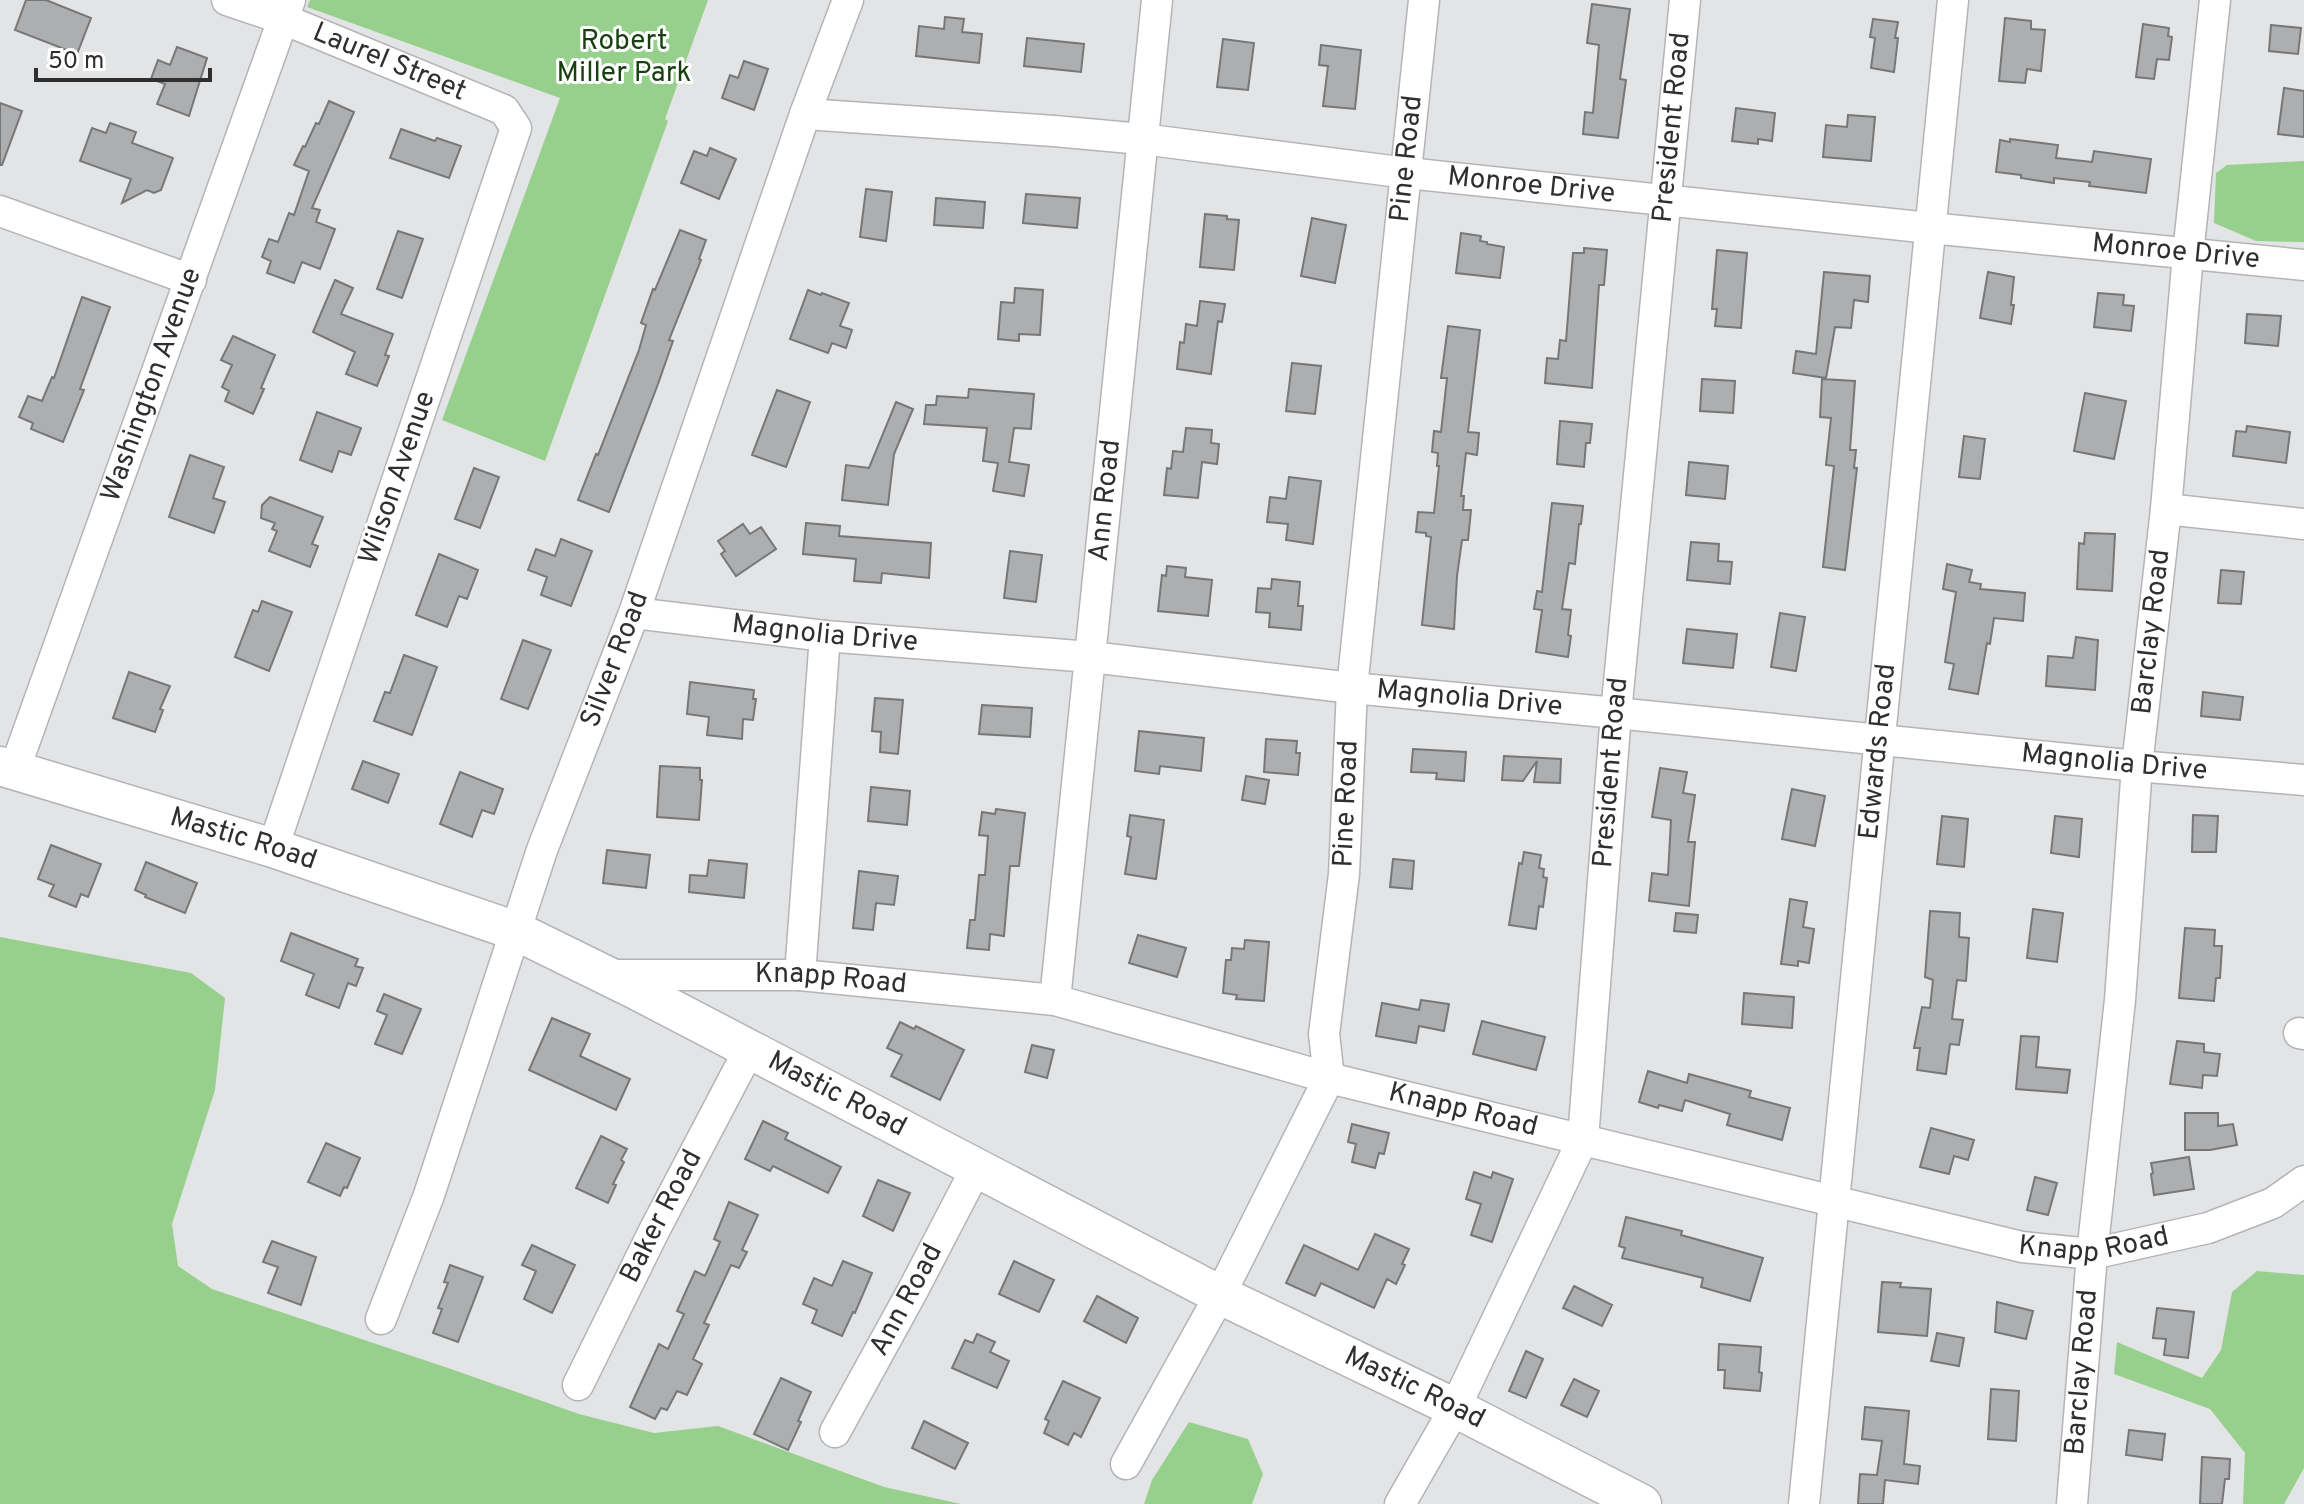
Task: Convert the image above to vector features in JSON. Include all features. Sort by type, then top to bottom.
[{"type":"main road","name":"Mastic Road","points":[[7,768],[273,848],[516,931],[1220,1295],[1455,1408],[1642,1504]]},
{"type":"street","name":"Laurel Street","points":[[227,0],[286,10],[504,110]]},
{"type":"street","name":"Silver Road","points":[[381,1319],[429,1195],[542,850],[634,613],[805,114],[848,0]]},
{"type":"street","name":"Ann Road","points":[[1055,1000],[1157,0]]},
{"type":"street","name":"Pine Road","points":[[1329,1078],[1324,1034],[1344,874],[1352,688],[1424,0]]},
{"type":"street","name":"President Road","points":[[1400,1504],[1455,1408],[1583,1139],[1616,713],[1685,0]]},
{"type":"street","name":"Edwards Road","points":[[1804,1504],[1953,0]]},
{"type":"street","name":"Barclay Road","points":[[2072,1504],[2092,1254],[2120,1000],[2137,766],[2166,509],[2188,254],[2215,0]]},
{"type":"street","name":"Washington Avenue","points":[[7,768],[191,280],[286,10]]},
{"type":"street","name":"Wilson Avenue","points":[[273,848],[516,128],[504,110]]},
{"type":"street","name":"Monroe Drive","points":[[805,114],[1142,139],[1407,173],[2304,265]]},
{"type":"street","points":[[0,211],[191,280]]},
{"type":"street","points":[[2166,509],[2304,524]]},
{"type":"street","name":"Magnolia Drive","points":[[634,613],[825,636],[1091,657],[1352,688],[2304,780]]},
{"type":"street","points":[[800,975],[825,636]]},
{"type":"street","name":"Knapp Road","points":[[606,975],[800,975],[1055,1000],[1329,1078],[2022,1247],[2092,1254],[2208,1228],[2273,1203],[2304,1181]]},
{"type":"street","name":"Baker Road","points":[[578,1385],[749,1050]]},
{"type":"street","points":[[1126,1464],[1220,1295],[1329,1078]]},
{"type":"street","name":"Ann Road","points":[[835,1432],[976,1169]]},
{"type":"green space","name":"Robert Miller Park","points":[[310,0],[708,0],[665,119],[668,121],[545,461],[442,420],[560,98],[307,7]]},
{"type":"green space","points":[[2304,161],[2304,242],[2256,241],[2214,223],[2216,173],[2227,165]]},
{"type":"green space","points":[[0,937],[191,973],[225,998],[215,1090],[172,1224],[178,1266],[212,1289],[579,1414],[654,1433],[718,1426],[884,1487],[961,1504],[0,1504]]},
{"type":"green space","points":[[2257,1271],[2304,1275],[2304,1468],[2284,1504],[2243,1504],[2245,1453],[2210,1409],[2114,1374],[2117,1342],[2202,1378],[2221,1350],[2232,1292]]},
{"type":"green space","points":[[1189,1422],[1248,1439],[1263,1474],[1252,1504],[1144,1504],[1152,1480]]},
{"type":"building","points":[[26,0],[46,0],[91,18],[77,54],[15,30]]},
{"type":"building","points":[[1592,4],[1630,9],[1620,79],[1626,80],[1618,138],[1583,134],[1585,112],[1593,113],[1599,45],[1587,43]]},
{"type":"building","points":[[945,17],[964,19],[962,32],[982,34],[979,63],[916,56],[919,26],[944,29]]},
{"type":"building","points":[[2005,18],[2031,21],[2031,29],[2045,30],[2041,71],[2027,69],[2025,83],[1999,81]]},
{"type":"building","points":[[1873,19],[1898,22],[1894,72],[1871,68],[1875,38],[1870,37]]},
{"type":"building","points":[[2143,24],[2169,28],[2168,36],[2172,37],[2169,60],[2157,59],[2154,79],[2136,77]]},
{"type":"building","points":[[2271,25],[2301,28],[2298,54],[2269,51]]},
{"type":"building","points":[[1027,38],[1084,44],[1081,72],[1024,66]]},
{"type":"building","points":[[1223,39],[1254,43],[1248,90],[1217,87]]},
{"type":"building","points":[[1321,45],[1361,50],[1355,109],[1323,106],[1328,66],[1319,65]]},
{"type":"building","points":[[177,47],[207,58],[189,116],[157,104],[165,84],[151,79],[158,60],[170,65]]},
{"type":"building","points":[[744,61],[768,69],[754,110],[722,98],[730,75],[738,78]]},
{"type":"building","points":[[2284,88],[2304,91],[2304,137],[2278,134]]},
{"type":"building","points":[[329,101],[354,112],[312,208],[320,210],[316,222],[335,229],[320,269],[302,262],[294,283],[267,273],[271,261],[262,257],[269,239],[278,242],[289,213],[294,215],[309,171],[294,165]]},
{"type":"building","points":[[0,103],[22,111],[2,165],[0,165]]},
{"type":"building","points":[[1736,108],[1775,113],[1772,141],[1758,139],[1758,144],[1732,141]]},
{"type":"building","points":[[1848,115],[1875,117],[1871,161],[1823,157],[1826,125],[1847,127]]},
{"type":"building","points":[[110,123],[136,132],[132,143],[173,158],[161,190],[154,193],[147,190],[122,203],[131,179],[80,161],[92,128],[106,133]]},
{"type":"building","points":[[401,129],[461,146],[449,178],[390,158]]},
{"type":"building","points":[[2010,139],[2058,145],[2056,158],[2092,162],[2094,151],[2151,159],[2146,193],[2089,186],[2090,182],[2054,178],[2054,183],[1996,172],[2000,140],[2010,142]]},
{"type":"building","points":[[710,148],[736,159],[719,199],[681,183],[694,151],[707,156]]},
{"type":"building","points":[[866,189],[892,192],[886,241],[860,237]]},
{"type":"building","points":[[1026,194],[1080,198],[1077,228],[1023,223]]},
{"type":"building","points":[[936,198],[985,202],[983,228],[934,225]]},
{"type":"building","points":[[1205,214],[1239,220],[1234,270],[1200,267]]},
{"type":"building","points":[[1312,218],[1346,225],[1335,283],[1301,276]]},
{"type":"building","points":[[680,230],[706,240],[701,260],[669,340],[673,341],[609,512],[578,500],[639,350],[646,325],[641,323],[653,289]]},
{"type":"building","points":[[398,231],[423,239],[402,298],[377,289]]},
{"type":"building","points":[[1461,233],[1481,236],[1480,241],[1504,247],[1500,278],[1456,273]]},
{"type":"building","points":[[1584,248],[1607,250],[1604,285],[1599,285],[1592,388],[1545,383],[1547,358],[1558,359],[1560,340],[1566,341],[1573,253],[1584,253]]},
{"type":"building","points":[[1717,250],[1747,253],[1741,328],[1715,326],[1717,309],[1712,309]]},
{"type":"building","points":[[1824,272],[1870,276],[1868,302],[1854,300],[1851,328],[1835,327],[1826,378],[1793,373],[1796,351],[1816,354]]},
{"type":"building","points":[[1988,272],[2014,277],[2011,324],[1980,318]]},
{"type":"building","points":[[335,280],[353,288],[341,314],[393,334],[385,355],[389,356],[377,386],[346,374],[355,352],[313,332]]},
{"type":"building","points":[[1015,288],[1043,290],[1040,335],[1019,334],[1019,341],[998,339],[1001,302],[1014,303]]},
{"type":"building","points":[[808,290],[849,303],[840,326],[852,330],[846,348],[832,343],[828,353],[790,339]]},
{"type":"building","points":[[2098,293],[2124,295],[2123,305],[2134,306],[2131,331],[2094,327]]},
{"type":"building","points":[[82,297],[110,307],[80,389],[84,390],[63,442],[31,429],[33,423],[19,417],[28,396],[42,401],[54,378]]},
{"type":"building","points":[[1200,301],[1225,304],[1222,322],[1218,321],[1211,374],[1177,369],[1186,324],[1197,326]]},
{"type":"building","points":[[2247,314],[2281,316],[2278,346],[2245,343]]},
{"type":"building","points":[[1448,326],[1480,330],[1468,432],[1479,433],[1477,455],[1466,453],[1461,496],[1464,496],[1463,510],[1471,510],[1468,540],[1462,540],[1454,629],[1422,625],[1431,537],[1416,532],[1418,512],[1434,513],[1439,466],[1438,453],[1432,452],[1434,431],[1441,432],[1447,378],[1441,378]]},
{"type":"building","points":[[233,336],[275,355],[253,414],[225,401],[229,391],[222,387],[232,365],[221,360]]},
{"type":"building","points":[[1292,363],[1321,366],[1315,414],[1286,411]]},
{"type":"building","points":[[1702,379],[1735,381],[1733,413],[1700,411]]},
{"type":"building","points":[[1822,379],[1855,381],[1850,450],[1856,450],[1854,468],[1857,468],[1845,570],[1823,567],[1834,466],[1826,465],[1831,418],[1820,417]]},
{"type":"building","points":[[969,389],[1034,394],[1031,429],[1014,428],[1009,462],[1029,465],[1024,496],[993,491],[998,463],[983,461],[987,428],[924,424],[926,405],[936,405],[937,396],[968,398]]},
{"type":"building","points":[[777,390],[810,402],[786,467],[752,455]]},
{"type":"building","points":[[2085,393],[2126,401],[2114,459],[2074,451]]},
{"type":"building","points":[[896,402],[913,409],[894,454],[888,505],[842,500],[846,465],[869,468]]},
{"type":"building","points":[[317,412],[361,428],[351,455],[339,451],[332,472],[300,460]]},
{"type":"building","points":[[1560,421],[1592,424],[1590,443],[1586,443],[1584,467],[1557,464]]},
{"type":"building","points":[[2247,426],[2290,432],[2286,463],[2233,456],[2236,431],[2246,432]]},
{"type":"building","points":[[1186,428],[1212,430],[1211,443],[1219,444],[1217,464],[1202,462],[1198,498],[1164,495],[1167,468],[1171,469],[1173,451],[1183,452]]},
{"type":"building","points":[[1964,436],[1985,439],[1980,479],[1959,477]]},
{"type":"building","points":[[190,455],[224,467],[213,498],[225,502],[214,533],[169,517]]},
{"type":"building","points":[[1689,462],[1728,466],[1725,499],[1686,495]]},
{"type":"building","points":[[474,468],[499,477],[480,528],[455,519]]},
{"type":"building","points":[[1289,477],[1321,481],[1313,544],[1286,540],[1288,524],[1267,522],[1270,497],[1286,499]]},
{"type":"building","points":[[270,497],[323,517],[312,544],[318,546],[310,567],[269,551],[277,531],[272,529],[275,523],[261,518],[262,505]]},
{"type":"building","points":[[1552,503],[1583,506],[1575,564],[1569,563],[1562,609],[1571,610],[1568,657],[1536,652],[1542,610],[1534,609],[1537,591],[1542,592]]},
{"type":"building","points":[[806,523],[840,526],[839,536],[931,543],[929,578],[882,573],[881,583],[854,581],[856,559],[803,554]]},
{"type":"building","points":[[743,524],[750,534],[761,527],[776,549],[736,576],[721,554],[725,551],[718,541]]},
{"type":"building","points":[[2085,533],[2115,534],[2112,591],[2077,589],[2079,543],[2084,544]]},
{"type":"building","points":[[561,539],[592,551],[571,606],[541,595],[547,577],[528,570],[536,549],[555,556]]},
{"type":"building","points":[[1691,542],[1719,544],[1718,561],[1732,562],[1730,584],[1687,580]]},
{"type":"building","points":[[1010,551],[1042,555],[1036,602],[1004,598]]},
{"type":"building","points":[[439,554],[478,570],[467,599],[459,596],[447,627],[416,615]]},
{"type":"building","points":[[1947,564],[1972,570],[1969,582],[1981,584],[1980,589],[2025,593],[2023,621],[1994,618],[1978,694],[1949,689],[1954,664],[1945,662],[1956,592],[1943,589]]},
{"type":"building","points":[[1167,566],[1186,568],[1185,577],[1212,580],[1208,616],[1158,611],[1162,575],[1166,576]]},
{"type":"building","points":[[2221,570],[2244,572],[2241,604],[2218,603]]},
{"type":"building","points":[[1272,579],[1300,582],[1298,606],[1303,606],[1301,630],[1269,627],[1270,613],[1256,612],[1258,588],[1271,589]]},
{"type":"building","points":[[262,601],[292,612],[269,671],[235,657],[253,610],[258,612]]},
{"type":"building","points":[[1780,613],[1805,617],[1796,671],[1771,667]]},
{"type":"building","points":[[1687,629],[1737,634],[1733,668],[1683,663]]},
{"type":"building","points":[[2076,637],[2098,640],[2095,690],[2046,686],[2048,656],[2073,658]]},
{"type":"building","points":[[523,640],[551,650],[528,709],[501,699]]},
{"type":"building","points":[[404,655],[437,667],[412,735],[374,721],[385,692],[390,693]]},
{"type":"building","points":[[129,672],[170,686],[155,732],[113,718]]},
{"type":"building","points":[[690,682],[754,690],[753,720],[743,719],[742,739],[707,735],[709,717],[687,714]]},
{"type":"building","points":[[2203,692],[2243,697],[2240,720],[2201,716]]},
{"type":"building","points":[[875,698],[903,700],[898,754],[880,752],[881,732],[872,731]]},
{"type":"building","points":[[982,705],[1032,708],[1030,737],[979,734]]},
{"type":"building","points":[[1139,731],[1204,738],[1201,771],[1160,766],[1159,774],[1135,771]]},
{"type":"building","points":[[1266,739],[1297,741],[1296,753],[1300,753],[1298,775],[1264,772]]},
{"type":"building","points":[[1413,749],[1466,752],[1464,781],[1436,779],[1437,773],[1411,772]]},
{"type":"building","points":[[1504,756],[1561,759],[1560,783],[1534,782],[1537,761],[1523,781],[1502,780]]},
{"type":"building","points":[[363,761],[399,774],[388,803],[352,789]]},
{"type":"building","points":[[660,766],[700,768],[699,820],[657,817]]},
{"type":"building","points":[[1660,768],[1687,772],[1683,793],[1695,795],[1688,842],[1695,842],[1689,906],[1649,901],[1652,873],[1668,875],[1671,820],[1652,817]]},
{"type":"building","points":[[460,772],[503,789],[494,814],[482,810],[472,837],[440,824]]},
{"type":"building","points":[[1246,776],[1269,780],[1265,804],[1242,800]]},
{"type":"building","points":[[871,787],[910,791],[907,825],[868,821]]},
{"type":"building","points":[[1792,789],[1825,796],[1815,846],[1782,839]]},
{"type":"building","points":[[996,809],[1025,813],[1019,866],[1010,866],[1004,936],[990,934],[989,950],[967,948],[970,920],[975,920],[979,875],[985,875],[988,836],[979,835],[982,812],[995,814]]},
{"type":"building","points":[[1130,815],[1164,820],[1156,879],[1125,874],[1131,837],[1127,836]]},
{"type":"building","points":[[2193,815],[2218,816],[2216,852],[2192,852]]},
{"type":"building","points":[[1942,816],[1968,819],[1964,867],[1937,864]]},
{"type":"building","points":[[2055,816],[2082,819],[2079,857],[2051,853]]},
{"type":"building","points":[[51,845],[101,864],[88,897],[81,894],[76,907],[49,896],[54,885],[38,879]]},
{"type":"building","points":[[607,850],[650,855],[646,888],[603,883]]},
{"type":"building","points":[[1524,852],[1541,855],[1539,868],[1544,869],[1543,877],[1547,878],[1536,929],[1509,925],[1519,863],[1522,864]]},
{"type":"building","points":[[1393,859],[1414,861],[1412,889],[1390,887]]},
{"type":"building","points":[[709,860],[747,864],[744,898],[689,892],[690,875],[707,876]]},
{"type":"building","points":[[146,862],[197,883],[185,913],[135,890]]},
{"type":"building","points":[[859,871],[898,876],[894,905],[876,903],[873,930],[853,928]]},
{"type":"building","points":[[1790,899],[1807,902],[1803,927],[1814,929],[1809,963],[1798,961],[1798,966],[1781,964]]},
{"type":"building","points":[[2033,909],[2063,913],[2057,962],[2027,958]]},
{"type":"building","points":[[1930,911],[1960,913],[1959,937],[1969,938],[1966,981],[1957,980],[1952,1019],[1963,1020],[1959,1045],[1950,1044],[1946,1074],[1917,1070],[1920,1048],[1914,1048],[1922,1007],[1930,1008],[1933,980],[1925,977]]},
{"type":"building","points":[[1676,913],[1698,915],[1696,933],[1674,931]]},
{"type":"building","points":[[2185,928],[2215,930],[2214,946],[2222,946],[2220,978],[2216,978],[2214,1001],[2179,998]]},
{"type":"building","points":[[291,933],[358,959],[355,966],[363,968],[356,986],[348,983],[339,1008],[306,995],[314,974],[281,961]]},
{"type":"building","points":[[1138,935],[1186,948],[1177,977],[1129,963]]},
{"type":"building","points":[[1245,940],[1269,942],[1264,1001],[1236,999],[1237,995],[1223,993],[1226,960],[1231,960],[1232,948],[1244,949]]},
{"type":"building","points":[[1744,993],[1794,997],[1792,1028],[1742,1024]]},
{"type":"building","points":[[384,994],[421,1009],[402,1054],[375,1044],[387,1015],[377,1011]]},
{"type":"building","points":[[1421,1000],[1449,1004],[1444,1031],[1419,1026],[1416,1043],[1376,1036],[1382,1003],[1419,1010]]},
{"type":"building","points":[[552,1018],[590,1034],[580,1056],[630,1079],[616,1110],[529,1070]]},
{"type":"building","points":[[1482,1021],[1545,1037],[1536,1070],[1473,1054]]},
{"type":"building","points":[[900,1022],[914,1029],[916,1026],[964,1050],[940,1100],[891,1076],[902,1055],[887,1048]]},
{"type":"building","points":[[2021,1036],[2039,1037],[2036,1067],[2070,1070],[2067,1093],[2016,1089]]},
{"type":"building","points":[[2177,1041],[2204,1044],[2204,1052],[2220,1054],[2217,1076],[2203,1075],[2202,1088],[2170,1084]]},
{"type":"building","points":[[1032,1045],[1054,1050],[1047,1078],[1025,1072]]},
{"type":"building","points":[[1648,1071],[1687,1083],[1689,1074],[1751,1091],[1749,1097],[1790,1108],[1782,1140],[1727,1125],[1730,1114],[1685,1100],[1682,1111],[1639,1102]]},
{"type":"building","points":[[2185,1113],[2218,1113],[2218,1126],[2233,1124],[2237,1145],[2185,1150]]},
{"type":"building","points":[[763,1121],[788,1133],[785,1139],[841,1167],[828,1193],[773,1166],[770,1171],[745,1159]]},
{"type":"building","points":[[1352,1124],[1389,1133],[1384,1154],[1379,1153],[1375,1168],[1352,1162],[1356,1144],[1348,1142]]},
{"type":"building","points":[[1931,1128],[1974,1140],[1968,1160],[1954,1156],[1949,1174],[1920,1167]]},
{"type":"building","points":[[601,1136],[627,1149],[608,1203],[576,1188]]},
{"type":"building","points":[[326,1143],[360,1158],[347,1188],[344,1187],[340,1196],[308,1182]]},
{"type":"building","points":[[2189,1157],[2194,1189],[2154,1195],[2151,1163]]},
{"type":"building","points":[[1474,1172],[1491,1178],[1493,1172],[1513,1179],[1492,1242],[1471,1235],[1481,1204],[1466,1199]]},
{"type":"building","points":[[2035,1177],[2057,1183],[2048,1215],[2027,1210]]},
{"type":"building","points":[[878,1180],[910,1193],[893,1231],[863,1216]]},
{"type":"building","points":[[729,1202],[758,1215],[742,1250],[747,1252],[739,1268],[731,1265],[704,1323],[709,1325],[693,1359],[702,1364],[687,1395],[677,1391],[667,1410],[661,1408],[655,1419],[630,1407],[659,1344],[668,1349],[684,1314],[677,1311],[695,1271],[705,1276],[720,1242],[714,1239]]},
{"type":"building","points":[[1626,1217],[1682,1231],[1681,1235],[1763,1258],[1750,1301],[1701,1287],[1703,1278],[1622,1258],[1625,1248],[1619,1246]]},
{"type":"building","points":[[1375,1234],[1409,1249],[1396,1284],[1387,1279],[1374,1308],[1321,1283],[1315,1296],[1286,1283],[1304,1245],[1358,1270]]},
{"type":"building","points":[[272,1241],[316,1257],[301,1305],[268,1293],[278,1267],[263,1262]]},
{"type":"building","points":[[532,1245],[575,1265],[552,1313],[524,1299],[536,1271],[522,1265]]},
{"type":"building","points":[[843,1261],[872,1273],[842,1336],[812,1323],[817,1310],[803,1304],[814,1278],[832,1286]]},
{"type":"building","points":[[1014,1261],[1054,1280],[1039,1312],[999,1294]]},
{"type":"building","points":[[450,1265],[483,1277],[458,1342],[433,1333],[442,1309],[438,1308],[448,1283],[444,1282]]},
{"type":"building","points":[[1882,1282],[1901,1283],[1900,1287],[1931,1289],[1927,1336],[1878,1332]]},
{"type":"building","points":[[1574,1286],[1612,1305],[1602,1326],[1563,1308]]},
{"type":"building","points":[[1097,1296],[1138,1318],[1126,1343],[1084,1321]]},
{"type":"building","points":[[1997,1302],[2033,1311],[2026,1339],[1995,1332]]},
{"type":"building","points":[[2157,1308],[2194,1312],[2188,1358],[2164,1355],[2166,1339],[2153,1338]]},
{"type":"building","points":[[1937,1333],[1964,1338],[1959,1366],[1931,1361]]},
{"type":"building","points":[[977,1334],[995,1342],[990,1352],[1009,1361],[997,1388],[952,1368],[965,1340],[973,1343]]},
{"type":"building","points":[[1719,1344],[1761,1347],[1760,1391],[1724,1388],[1725,1370],[1718,1370]]},
{"type":"building","points":[[1526,1351],[1543,1359],[1526,1398],[1509,1391]]},
{"type":"building","points":[[781,1378],[811,1392],[788,1450],[754,1434]]},
{"type":"building","points":[[1574,1379],[1599,1391],[1587,1417],[1561,1405]]},
{"type":"building","points":[[1063,1381],[1100,1398],[1081,1437],[1074,1433],[1068,1445],[1044,1433],[1049,1421],[1045,1419]]},
{"type":"building","points":[[1991,1389],[2019,1391],[2016,1441],[1988,1439]]},
{"type":"building","points":[[1865,1407],[1909,1411],[1904,1464],[1920,1466],[1918,1484],[1885,1480],[1883,1504],[1858,1504],[1860,1474],[1877,1475],[1882,1441],[1862,1439]]},
{"type":"building","points":[[924,1421],[968,1443],[955,1469],[912,1448]]},
{"type":"building","points":[[2129,1430],[2165,1434],[2162,1460],[2126,1455]]},
{"type":"building","points":[[2202,1457],[2230,1459],[2229,1479],[2225,1479],[2222,1504],[2200,1504]]}]
